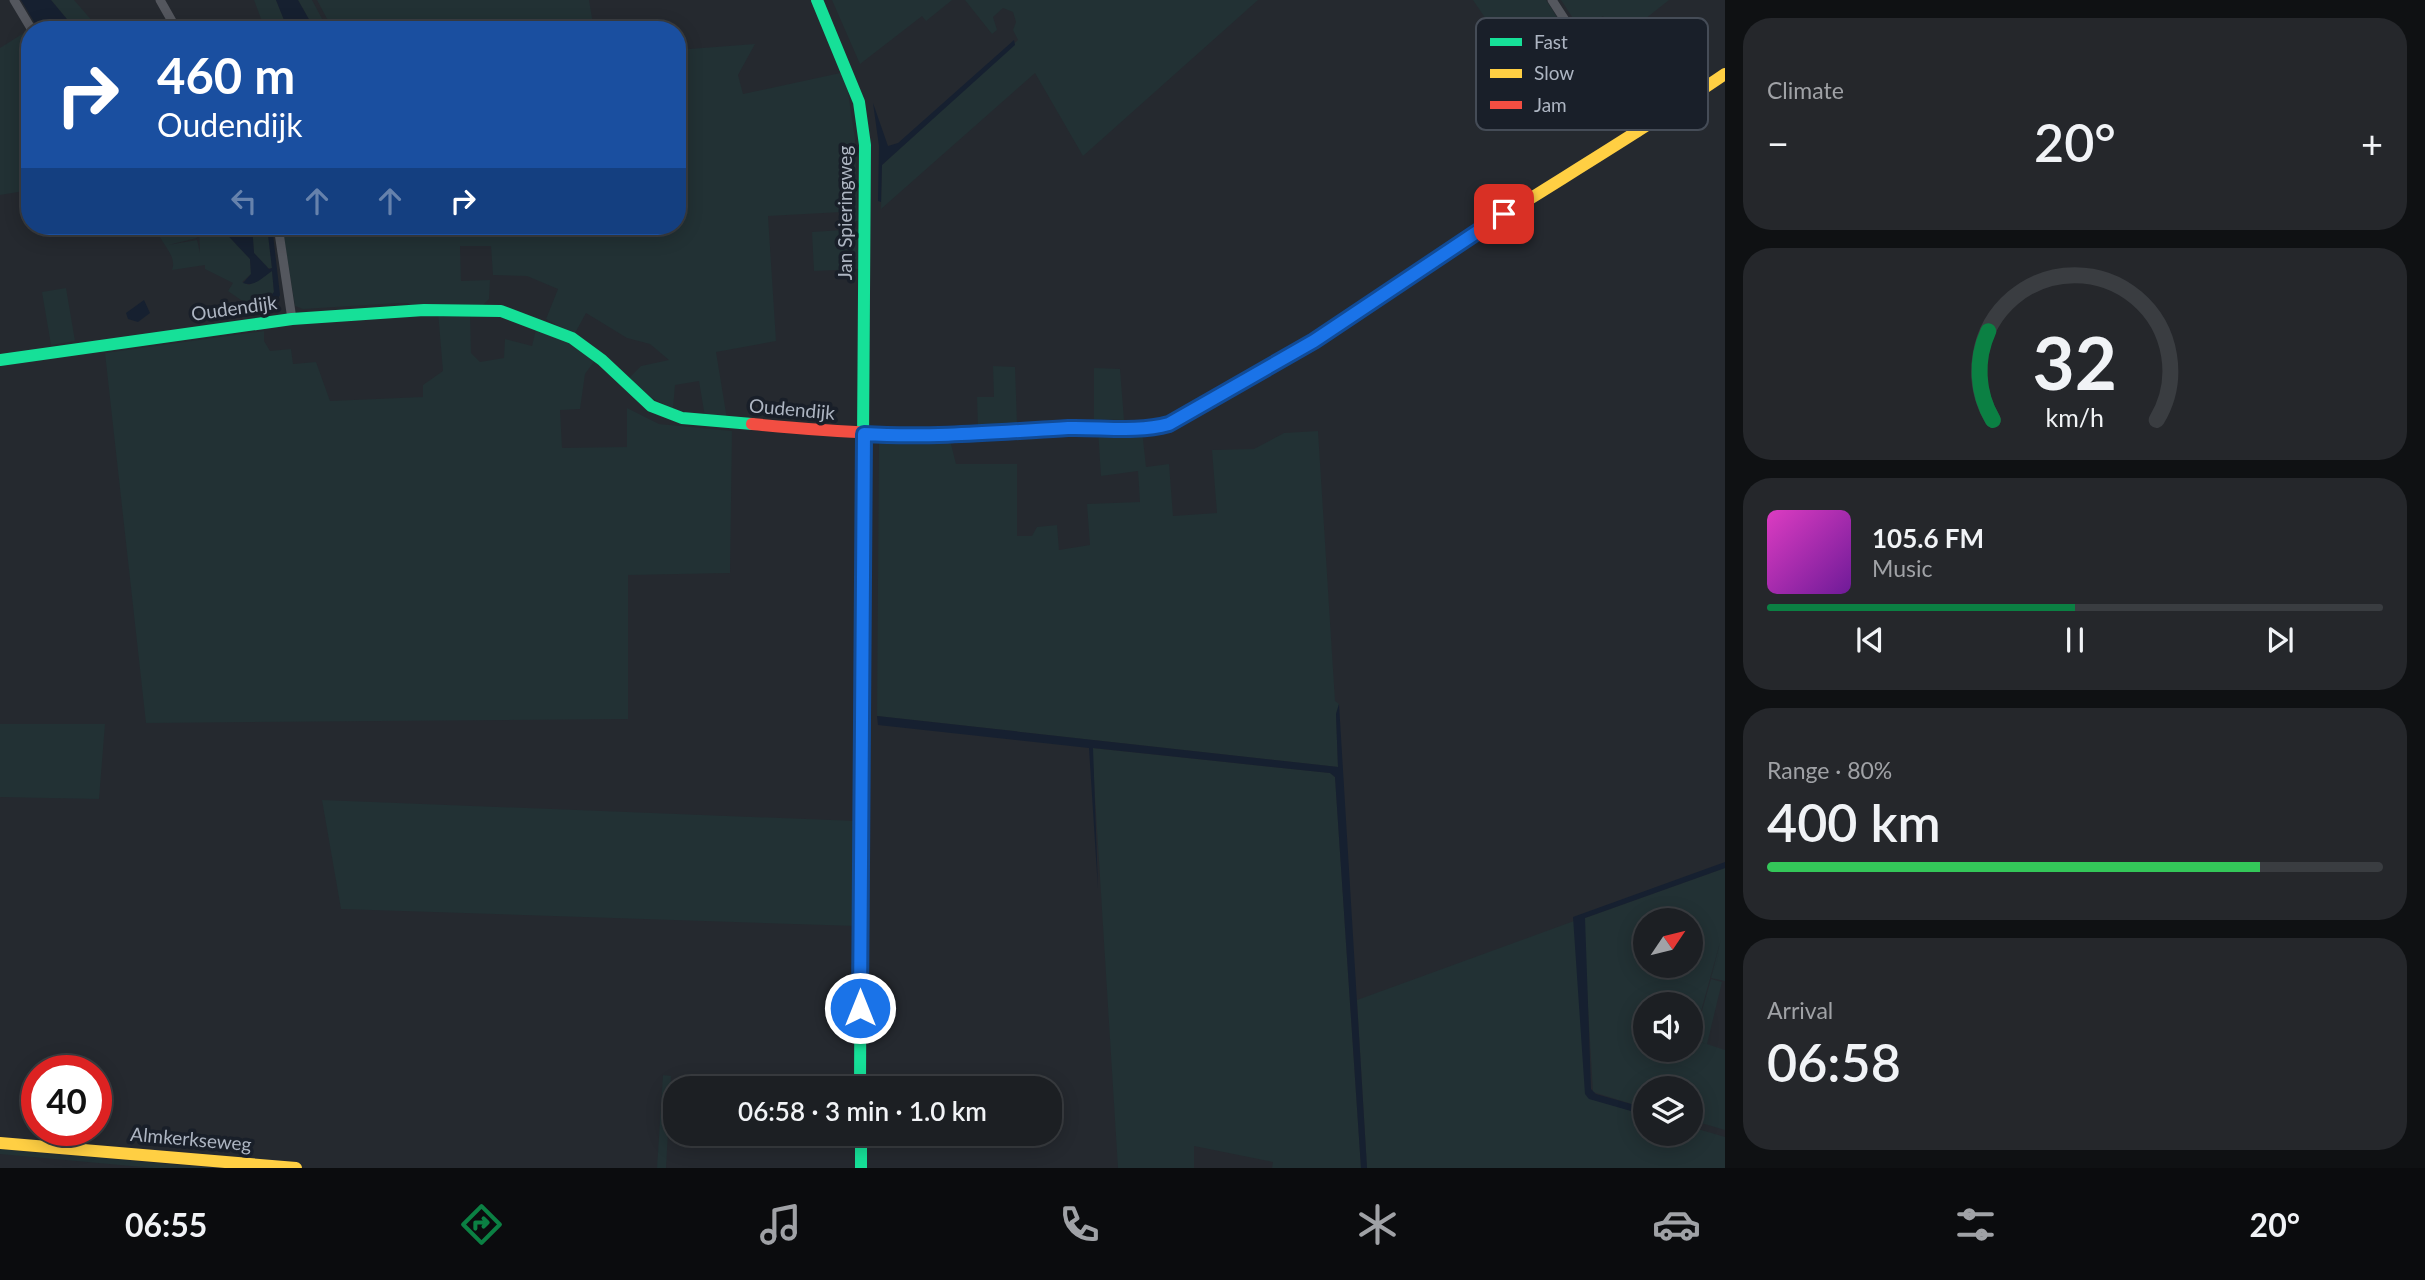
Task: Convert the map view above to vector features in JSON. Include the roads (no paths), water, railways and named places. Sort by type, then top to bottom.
[{"type":"street","points":[[13,0],[26,21]]},
{"type":"street","points":[[160,0],[172,21]]},
{"type":"street","name":"Jan Spieringweg","points":[[817,0],[859,102],[865,145],[860,1076]]},
{"type":"street","points":[[1552,0],[1564,18]]},
{"type":"street","name":"Oudendijk","points":[[1708,86],[1725,74]]},
{"type":"street","name":"Oudendijk","points":[[0,360],[292,319],[424,310],[501,312],[535,322],[572,338],[602,360],[651,406],[666,414],[704,422],[864,434],[935,436],[1069,428],[1148,430],[1169,424],[1314,341],[1523,201],[1642,130]]},
{"type":"street","points":[[279,235],[292,319]]},
{"type":"street","name":"Almkerkseweg","points":[[0,1143],[296,1168]]},
{"type":"street","points":[[861,1146],[861,1168]]},
{"type":"water","points":[[21,0],[51,0],[68,21],[34,21]]},
{"type":"water","points":[[276,0],[298,0],[310,21],[284,21]]},
{"type":"water","points":[[1014,40],[1015,45],[882,165],[881,202],[878,201],[879,146],[873,103],[888,146],[898,143]]},
{"type":"water","points":[[227,235],[253,235],[254,253],[269,269],[272,268],[268,235],[273,235],[280,295],[276,303],[264,310],[262,307],[274,292],[272,271],[255,283],[243,283],[251,274],[250,259]]},
{"type":"water","points":[[144,300],[150,313],[138,322],[128,319],[126,313]]},
{"type":"water","points":[[1339,704],[1367,1168],[1361,1168],[1335,777],[1330,773],[1093,748],[1098,889],[1089,748],[878,725],[877,716],[1338,767],[1336,714]]},
{"type":"water","points":[[1725,862],[1725,868],[1585,918],[1591,1089],[1596,1094],[1633,1105],[1633,1112],[1589,1099],[1585,1094],[1573,917]]}]
